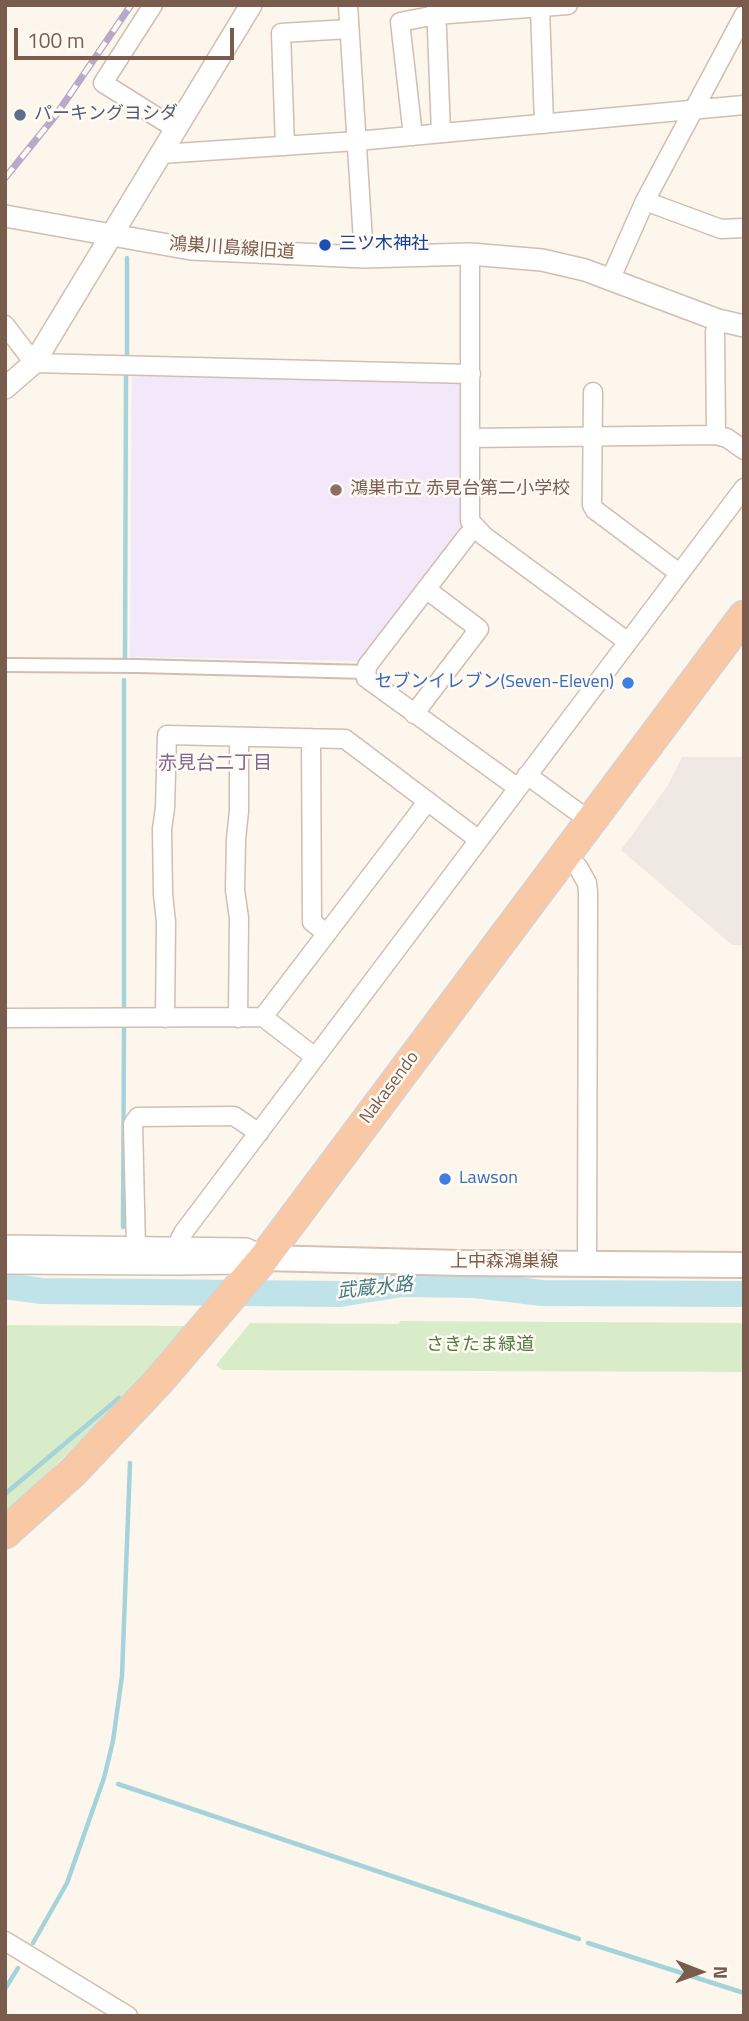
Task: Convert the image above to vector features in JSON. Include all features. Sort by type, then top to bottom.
[{"type":"highway","name":"Nakasendo","points":[[267,1266],[590,821],[744,616]]},
{"type":"highway","name":"Nakasendo","points":[[5,1557],[175,1390],[231,1310],[578,867],[744,646]]},
{"type":"highway","name":"Nakasendo","points":[[5,1533],[73,1472],[231,1310]]},
{"type":"main road","name":"上中森鴻巣線","points":[[267,1266],[744,1265]]},
{"type":"street","points":[[153,5],[103,83],[176,130]]},
{"type":"street","points":[[5,388],[34,363],[251,5]]},
{"type":"street","points":[[348,5],[364,257]]},
{"type":"street","points":[[413,136],[400,22],[436,10],[568,5]]},
{"type":"street","points":[[540,8],[544,124]]},
{"type":"street","points":[[436,10],[441,133]]},
{"type":"street","points":[[610,280],[645,201],[744,15]]},
{"type":"street","points":[[285,146],[281,33],[349,29]]},
{"type":"street","points":[[161,154],[356,141],[744,105]]},
{"type":"street","points":[[645,201],[721,229],[744,228]]},
{"type":"street","name":"鴻巣川島線旧道","points":[[5,216],[191,248],[364,257],[470,254],[542,260],[585,270],[718,320],[744,326]]},
{"type":"street","points":[[470,254],[470,520],[475,528],[628,642]]},
{"type":"street","points":[[716,435],[715,332],[718,320]]},
{"type":"street","points":[[5,325],[34,363]]},
{"type":"street","points":[[34,363],[471,374]]},
{"type":"street","points":[[593,392],[592,505],[679,573]]},
{"type":"street","points":[[470,438],[716,435],[727,438],[744,450]]},
{"type":"street","points":[[178,1256],[183,1233],[744,488]]},
{"type":"street","points":[[475,528],[367,666],[366,678],[414,714],[590,821]]},
{"type":"street","points":[[414,714],[479,629],[426,589]]},
{"type":"street","points":[[5,665],[367,673]]},
{"type":"street","points":[[165,1018],[166,922],[162,829],[167,734],[345,739],[479,840]]},
{"type":"street","points":[[238,1018],[239,918],[235,890],[239,737]]},
{"type":"street","points":[[311,738],[312,922],[326,933]]},
{"type":"street","points":[[263,1017],[426,802]]},
{"type":"street","points":[[578,867],[585,878],[588,892],[587,1264]]},
{"type":"street","points":[[5,1018],[263,1017],[315,1057]]},
{"type":"street","points":[[136,1248],[133,1124],[138,1117],[234,1115],[259,1133]]},
{"type":"street","points":[[5,1246],[136,1248],[178,1256],[267,1266]]},
{"type":"street","points":[[5,1263],[178,1256]]},
{"type":"street","points":[[5,1941],[128,2016]]},
{"type":"shaded area","points":[[132,371],[459,379],[464,385],[463,527],[362,661],[130,657]]},
{"type":"shaded area","points":[[682,757],[744,757],[744,945],[732,945],[621,850],[668,785]]},
{"type":"green space","name":"さきたま緑道","points":[[400,1321],[744,1323],[744,1372],[222,1370],[216,1365],[250,1323],[399,1324]]},
{"type":"green space","points":[[5,1325],[188,1326],[144,1378],[5,1515]]},
{"type":"waterway","points":[[127,258],[127,356]]},
{"type":"waterway","points":[[125,657],[126,375]]},
{"type":"waterway","points":[[124,680],[124,1011]]},
{"type":"waterway","points":[[123,1227],[124,1027]]},
{"type":"waterway","name":"武蔵水路","points":[[5,1286],[42,1291],[340,1294],[402,1284],[475,1285],[542,1293],[744,1294]]},
{"type":"waterway","points":[[5,1494],[119,1398]]},
{"type":"waterway","points":[[33,1943],[67,1883],[104,1778],[113,1741],[122,1676],[130,1463]]},
{"type":"waterway","points":[[118,1784],[579,1939]]},
{"type":"waterway","points":[[588,1943],[744,1993]]},
{"type":"waterway","points":[[5,1989],[18,1968]]},
{"type":"railway","points":[[5,178],[56,115],[131,5]]},
{"type":"place","name":"パーキングヨシダ","points":[[20,115]]},
{"type":"place","name":"三ツ木神社","points":[[325,245]]},
{"type":"place","name":"鴻巣市立 赤見台第二小学校","points":[[336,490]]},
{"type":"place","name":"セブンイレブン(Seven-Eleven)","points":[[628,683]]},
{"type":"place","name":"Lawson","points":[[445,1179]]},
{"type":"district","name":"赤見台二丁目","points":[[215,764]]}]
